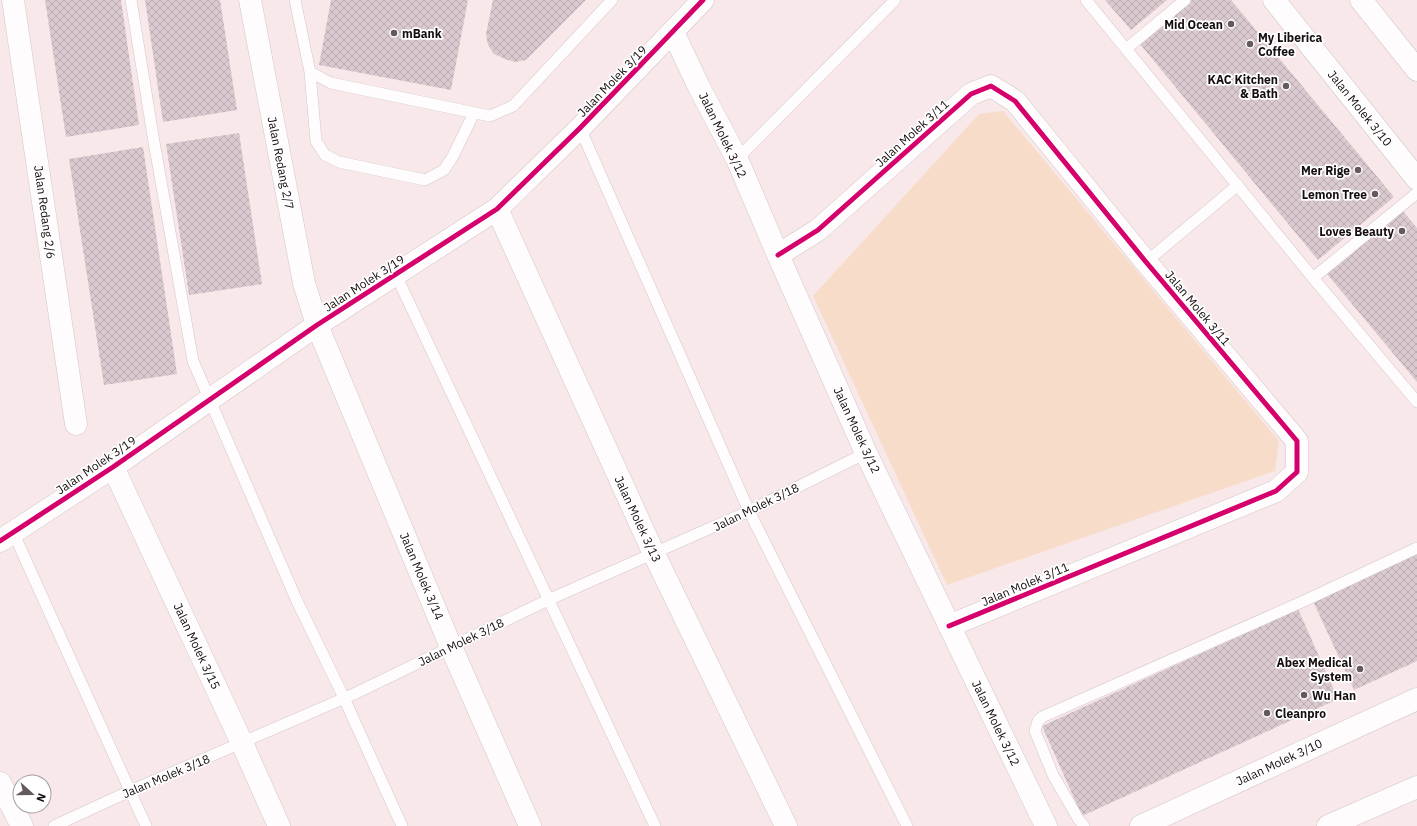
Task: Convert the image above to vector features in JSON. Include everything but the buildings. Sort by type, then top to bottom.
[{"type":"street","name":"Jalan Redang 2/6","points":[[13,0],[76,424]]},
{"type":"street","name":"Jalan Redang 2/7","points":[[250,0],[304,283],[316,325]]},
{"type":"street","name":"Jalan Molek 3/19","points":[[7,536],[112,467],[316,325],[497,209],[580,128],[703,0]]},
{"type":"street","name":"Jalan Molek 3/10","points":[[1274,0],[1417,179]]},
{"type":"street","points":[[1361,0],[1417,70]]},
{"type":"street","name":"Jalan Molek 3/12","points":[[673,32],[699,87],[737,159],[866,453],[1046,826]]},
{"type":"street","name":"Jalan Molek 3/11","points":[[778,255],[818,230],[971,94],[991,86],[1015,101],[1146,262],[1297,441],[1297,472],[1276,490],[949,626]]},
{"type":"street","name":"Jalan Molek 3/13","points":[[497,209],[654,554],[786,826]]},
{"type":"street","name":"Jalan Molek 3/14","points":[[316,325],[451,647],[530,826]]},
{"type":"street","name":"Jalan Molek 3/15","points":[[112,467],[242,743],[279,826]]},
{"type":"street","name":"Jalan Molek 3/10","points":[[1141,826],[1417,698]]},
{"type":"street","points":[[0,783],[22,826]]},
{"type":"street","points":[[1328,826],[1417,787]]},
{"type":"lane","points":[[131,0],[154,142],[194,362],[296,599],[344,698],[402,826]]},
{"type":"lane","points":[[295,0],[310,72],[316,141],[325,155],[339,162],[425,180],[444,170],[453,156],[474,113]]},
{"type":"lane","points":[[310,72],[331,83],[490,116],[513,106],[612,0]]},
{"type":"lane","points":[[737,159],[895,0]]},
{"type":"lane","points":[[1086,0],[1313,278],[1417,402]]},
{"type":"lane","points":[[1126,49],[1185,0]]},
{"type":"lane","points":[[580,128],[749,511],[907,826]]},
{"type":"lane","points":[[1146,262],[1238,185]]},
{"type":"lane","points":[[1313,278],[1417,193]]},
{"type":"lane","points":[[396,275],[655,826]]},
{"type":"lane","name":"Jalan Molek 3/18","points":[[54,826],[130,790],[344,698],[548,600],[749,511],[866,453]]},
{"type":"lane","points":[[7,536],[146,826]]},
{"type":"lane","points":[[1084,826],[1053,775],[1035,731],[1038,721],[1042,717],[1304,601],[1417,548]]},
{"type":"shaded area","points":[[1003,111],[1279,441],[1275,471],[947,585],[813,296],[979,114]]},
{"type":"cycle path","points":[[0,541],[113,467],[317,325],[497,209],[580,128],[703,0]]},
{"type":"cycle path","points":[[778,255],[818,230],[971,94],[991,86],[1015,101],[1146,262],[1297,441],[1297,472],[1276,491],[949,626]]},
{"type":"place","name":"Mid Ocean","points":[[1231,24]]},
{"type":"place","name":"mBank","points":[[394,33]]},
{"type":"place","name":"My Liberica Coffee","points":[[1250,44]]},
{"type":"place","name":"KAC Kitchen & Bath","points":[[1286,86]]},
{"type":"place","name":"Mer Rige","points":[[1358,170]]},
{"type":"place","name":"Lemon Tree","points":[[1375,194]]},
{"type":"place","name":"Loves Beauty","points":[[1402,231]]},
{"type":"place","name":"Abex Medical System","points":[[1360,669]]},
{"type":"place","name":"Wu Han","points":[[1304,695]]},
{"type":"place","name":"Cleanpro","points":[[1267,713]]}]
